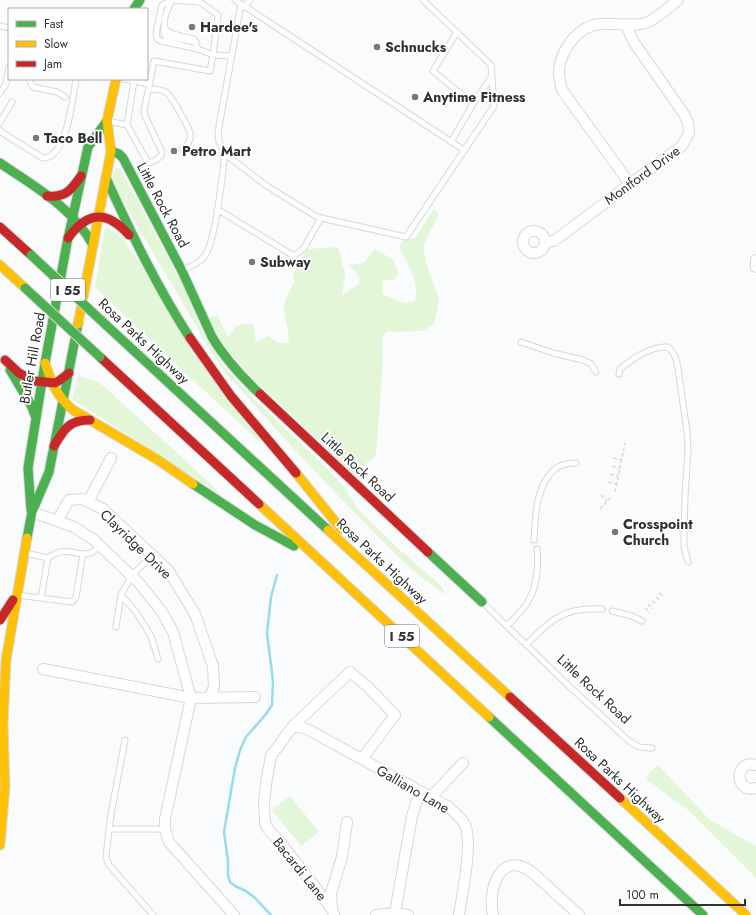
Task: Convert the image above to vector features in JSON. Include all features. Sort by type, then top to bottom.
[{"type":"main road","name":"Butler Hill Road","points":[[0,845],[5,801],[2,766],[1,699],[3,659],[32,512],[49,472],[69,373],[111,151],[107,121],[116,80]]},
{"type":"main road","name":"Butler Hill Road","points":[[32,512],[28,468],[41,383],[72,216],[88,147],[107,121]]},
{"type":"main road","name":"Little Rock Road","points":[[111,151],[119,154],[123,158],[182,271],[218,348],[240,376],[482,602]]},
{"type":"main road","points":[[0,163],[47,196],[80,223],[88,234],[93,245]]},
{"type":"main road","points":[[47,196],[62,196],[69,191],[81,176]]},
{"type":"main road","points":[[106,178],[136,244],[178,320],[212,371],[230,396],[308,486],[375,573]]},
{"type":"main road","points":[[68,238],[80,223],[98,216],[116,221],[136,244]]},
{"type":"main road","name":"Rosa Parks Highway","points":[[0,227],[746,915]]},
{"type":"main road","name":"I 55","points":[[0,265],[703,915]]},
{"type":"main road","points":[[2,357],[24,378],[41,383],[60,381],[69,373]]},
{"type":"main road","points":[[2,357],[31,405],[36,418]]},
{"type":"main road","points":[[45,363],[52,383],[63,403],[158,460],[254,525],[316,557]]},
{"type":"main road","points":[[54,446],[69,425],[75,420],[90,420]]},
{"type":"main road","points":[[0,620],[16,595]]},
{"type":"street","points":[[630,184],[562,90],[559,73],[561,60],[567,47],[586,27],[599,24],[647,22],[678,0]]},
{"type":"street","name":"Montford Drive","points":[[546,242],[554,241],[682,146],[689,133],[688,123],[684,114],[633,41],[626,24]]},
{"type":"street","points":[[756,260],[756,267]]},
{"type":"street","points":[[88,502],[111,458]]},
{"type":"street","name":"Clayridge Drive","points":[[57,521],[69,500],[82,499],[103,509],[168,570],[195,614],[213,666],[214,686],[210,698]]},
{"type":"street","name":"Clayridge Drive","points":[[32,512],[74,527],[100,545],[132,575],[162,612],[173,632],[191,698],[165,819],[166,829],[169,842],[234,915]]},
{"type":"street","points":[[42,669],[191,698],[255,697]]},
{"type":"street","name":"Galliano Lane","points":[[293,726],[350,672],[368,687],[395,715],[362,759]]},
{"type":"street","name":"Galliano Lane","points":[[293,726],[307,729],[432,797],[449,807],[464,823],[467,832],[467,860],[459,915]]},
{"type":"street","name":"Bacardi Lane","points":[[293,726],[271,756],[264,802],[265,823],[268,829],[281,843],[333,912]]},
{"type":"street","points":[[432,797],[463,763]]},
{"type":"street","points":[[756,765],[748,764],[744,766],[739,773],[739,777],[745,788],[756,788]]},
{"type":"street","points":[[395,913],[412,816],[420,791]]},
{"type":"street","points":[[333,912],[331,893],[342,857],[347,822]]},
{"type":"street","points":[[493,915],[492,901],[495,881],[498,873],[508,866],[526,867],[579,915]]},
{"type":"street","points":[[376,915],[395,913],[408,915]]},
{"type":"lane","points":[[161,156],[162,152],[144,111],[154,61],[210,71],[213,55],[218,15],[201,1],[172,0],[162,5],[156,33],[158,39],[161,41],[198,49],[213,55],[231,56]]},
{"type":"lane","points":[[172,0],[167,11],[164,27],[166,31],[194,39],[198,49]]},
{"type":"lane","points":[[235,0],[464,150]]},
{"type":"lane","points":[[250,0],[242,6],[231,56],[218,132],[219,142],[225,154],[267,186],[317,217],[406,237],[494,106],[491,65],[423,0]]},
{"type":"lane","points":[[457,32],[433,71],[472,104]]},
{"type":"lane","points":[[0,94],[2,87],[6,84],[8,73]]},
{"type":"lane","points":[[451,142],[472,104],[492,76]]},
{"type":"lane","points":[[29,80],[33,87],[57,92],[65,97]]},
{"type":"lane","points":[[0,130],[43,158],[50,157],[54,154],[68,126],[76,80]]},
{"type":"lane","points":[[129,80],[164,91],[172,98],[190,134],[186,147],[182,149]]},
{"type":"lane","points":[[134,81],[127,125],[148,163],[161,156],[165,157],[168,155]]},
{"type":"lane","points":[[0,122],[12,102]]},
{"type":"lane","points":[[107,121],[127,125]]},
{"type":"lane","points":[[182,271],[196,264],[204,257],[209,248],[217,210],[225,154]]},
{"type":"lane","points":[[217,210],[294,256],[304,248],[321,218]]},
{"type":"lane","points":[[521,342],[554,353],[583,360],[591,364],[596,372]]},
{"type":"lane","points":[[619,374],[620,369],[631,361],[657,347],[668,347],[673,351],[678,368],[688,437],[684,537],[684,547],[688,562]]},
{"type":"lane","points":[[534,540],[542,488],[555,469],[565,464],[576,463]]},
{"type":"lane","points":[[41,598],[48,558],[54,553],[63,551],[84,554],[91,552],[100,545]]},
{"type":"lane","points":[[507,626],[525,607],[533,595],[537,578],[537,549]]},
{"type":"lane","points":[[24,553],[48,558]]},
{"type":"lane","points":[[16,595],[72,602],[76,597],[84,554]]},
{"type":"lane","points":[[116,628],[121,596],[132,575],[152,556]]},
{"type":"lane","points":[[121,596],[136,612],[151,636],[158,659]]},
{"type":"lane","name":"Little Rock Road","points":[[482,602],[571,688],[632,744],[642,748],[652,748]]},
{"type":"lane","points":[[527,644],[547,624],[560,616],[578,611],[602,610]]},
{"type":"lane","points":[[612,611],[632,616],[642,621]]},
{"type":"lane","points":[[125,740],[110,814],[106,858],[110,865],[154,915]]},
{"type":"lane","points":[[109,829],[166,829]]},
{"type":"path","points":[[615,492],[625,443]]},
{"type":"path","points":[[613,458],[621,460]]},
{"type":"path","points":[[612,466],[620,468]]},
{"type":"path","points":[[610,474],[618,476]]},
{"type":"path","points":[[608,482],[616,484]]},
{"type":"path","points":[[601,495],[607,501]]},
{"type":"path","points":[[600,509],[610,498]]},
{"type":"path","points":[[659,593],[664,597]]},
{"type":"path","points":[[656,597],[661,601]]},
{"type":"path","points":[[652,601],[657,605]]},
{"type":"path","points":[[648,604],[653,609]]},
{"type":"path","points":[[645,608],[650,613]]},
{"type":"green space","points":[[120,168],[184,288],[202,332],[223,365],[255,400],[326,467],[344,487],[358,509],[401,551],[440,585],[447,595],[414,571],[384,543],[314,471],[233,381],[232,382],[213,355],[115,188],[112,175],[115,169]]},
{"type":"green space","points":[[434,209],[439,214],[423,246],[427,266],[439,299],[434,324],[423,331],[387,332],[383,336],[382,374],[376,456],[353,473],[249,375],[224,346],[209,318],[218,315],[228,338],[236,326],[253,324],[256,342],[269,336],[278,343],[288,343],[289,335],[284,305],[295,281],[293,275],[307,249],[338,247],[345,274],[342,295],[359,284],[359,276],[349,265],[364,263],[375,249],[394,260],[398,273],[392,281],[383,279],[382,294],[405,303],[415,301],[416,293],[412,272],[399,246],[405,239],[414,239]]},
{"type":"green space","points":[[105,227],[111,229],[122,237],[263,445],[95,287]]},
{"type":"green space","points":[[78,376],[94,380],[102,385],[223,496],[72,399]]},
{"type":"green space","points":[[658,765],[710,820],[756,846],[756,878],[688,810],[646,779],[650,772]]},
{"type":"green space","points":[[290,796],[319,832],[301,846],[272,810]]},
{"type":"waterway","points":[[271,915],[255,898],[230,882],[224,832],[235,768],[240,750],[246,737],[272,705],[273,681],[267,633],[271,597],[277,575]]},
{"type":"traffic: fast","points":[[135,8],[140,0]]},
{"type":"traffic: fast","points":[[31,510],[28,468],[67,243],[88,147],[107,121]]},
{"type":"traffic: fast","points":[[111,151],[119,154],[123,158],[182,271],[212,337],[222,353],[260,394]]},
{"type":"traffic: fast","points":[[0,163],[39,189],[64,209],[75,220],[93,245]]},
{"type":"traffic: fast","points":[[106,178],[145,260],[166,299],[190,338]]},
{"type":"traffic: fast","points":[[31,255],[106,325]]},
{"type":"traffic: fast","points":[[25,288],[100,357]]},
{"type":"traffic: fast","points":[[27,538],[32,512],[49,472],[78,324]]},
{"type":"traffic: fast","points":[[106,325],[328,530]]},
{"type":"traffic: fast","points":[[10,370],[31,405],[36,418]]},
{"type":"traffic: fast","points":[[193,484],[255,525],[294,546]]},
{"type":"traffic: fast","points":[[428,552],[482,602]]},
{"type":"traffic: fast","points":[[489,717],[703,915]]},
{"type":"traffic: slow","points":[[78,324],[111,151],[107,121],[116,80]]},
{"type":"traffic: slow","points":[[0,265],[25,288]]},
{"type":"traffic: slow","points":[[45,363],[55,389],[67,405],[73,410],[158,460],[193,484]]},
{"type":"traffic: slow","points":[[296,473],[341,529]]},
{"type":"traffic: slow","points":[[259,504],[489,717]]},
{"type":"traffic: slow","points":[[328,530],[510,697]]},
{"type":"traffic: slow","points":[[0,845],[5,786],[3,724],[6,660],[27,538]]},
{"type":"traffic: slow","points":[[620,798],[746,915]]},
{"type":"traffic: jam","points":[[47,196],[59,196],[67,192],[81,176]]},
{"type":"traffic: jam","points":[[68,238],[75,229],[83,223],[98,217],[113,221],[129,235]]},
{"type":"traffic: jam","points":[[0,227],[31,255]]},
{"type":"traffic: jam","points":[[190,338],[231,396],[296,473]]},
{"type":"traffic: jam","points":[[100,357],[259,504]]},
{"type":"traffic: jam","points":[[5,360],[19,373],[34,381],[55,383],[69,373]]},
{"type":"traffic: jam","points":[[260,394],[428,552]]},
{"type":"traffic: jam","points":[[54,446],[64,430],[72,424],[83,420],[90,420]]},
{"type":"traffic: jam","points":[[0,620],[13,600]]},
{"type":"traffic: jam","points":[[510,697],[620,798]]},
{"type":"place","name":"Hardee's","points":[[192,27]]},
{"type":"place","name":"Schnucks","points":[[377,47]]},
{"type":"place","name":"Anytime Fitness","points":[[415,97]]},
{"type":"place","name":"Taco Bell","points":[[36,138]]},
{"type":"place","name":"Petro Mart","points":[[174,151]]},
{"type":"place","name":"Subway","points":[[252,262]]},
{"type":"place","name":"Crosspoint Church","points":[[615,532]]}]
